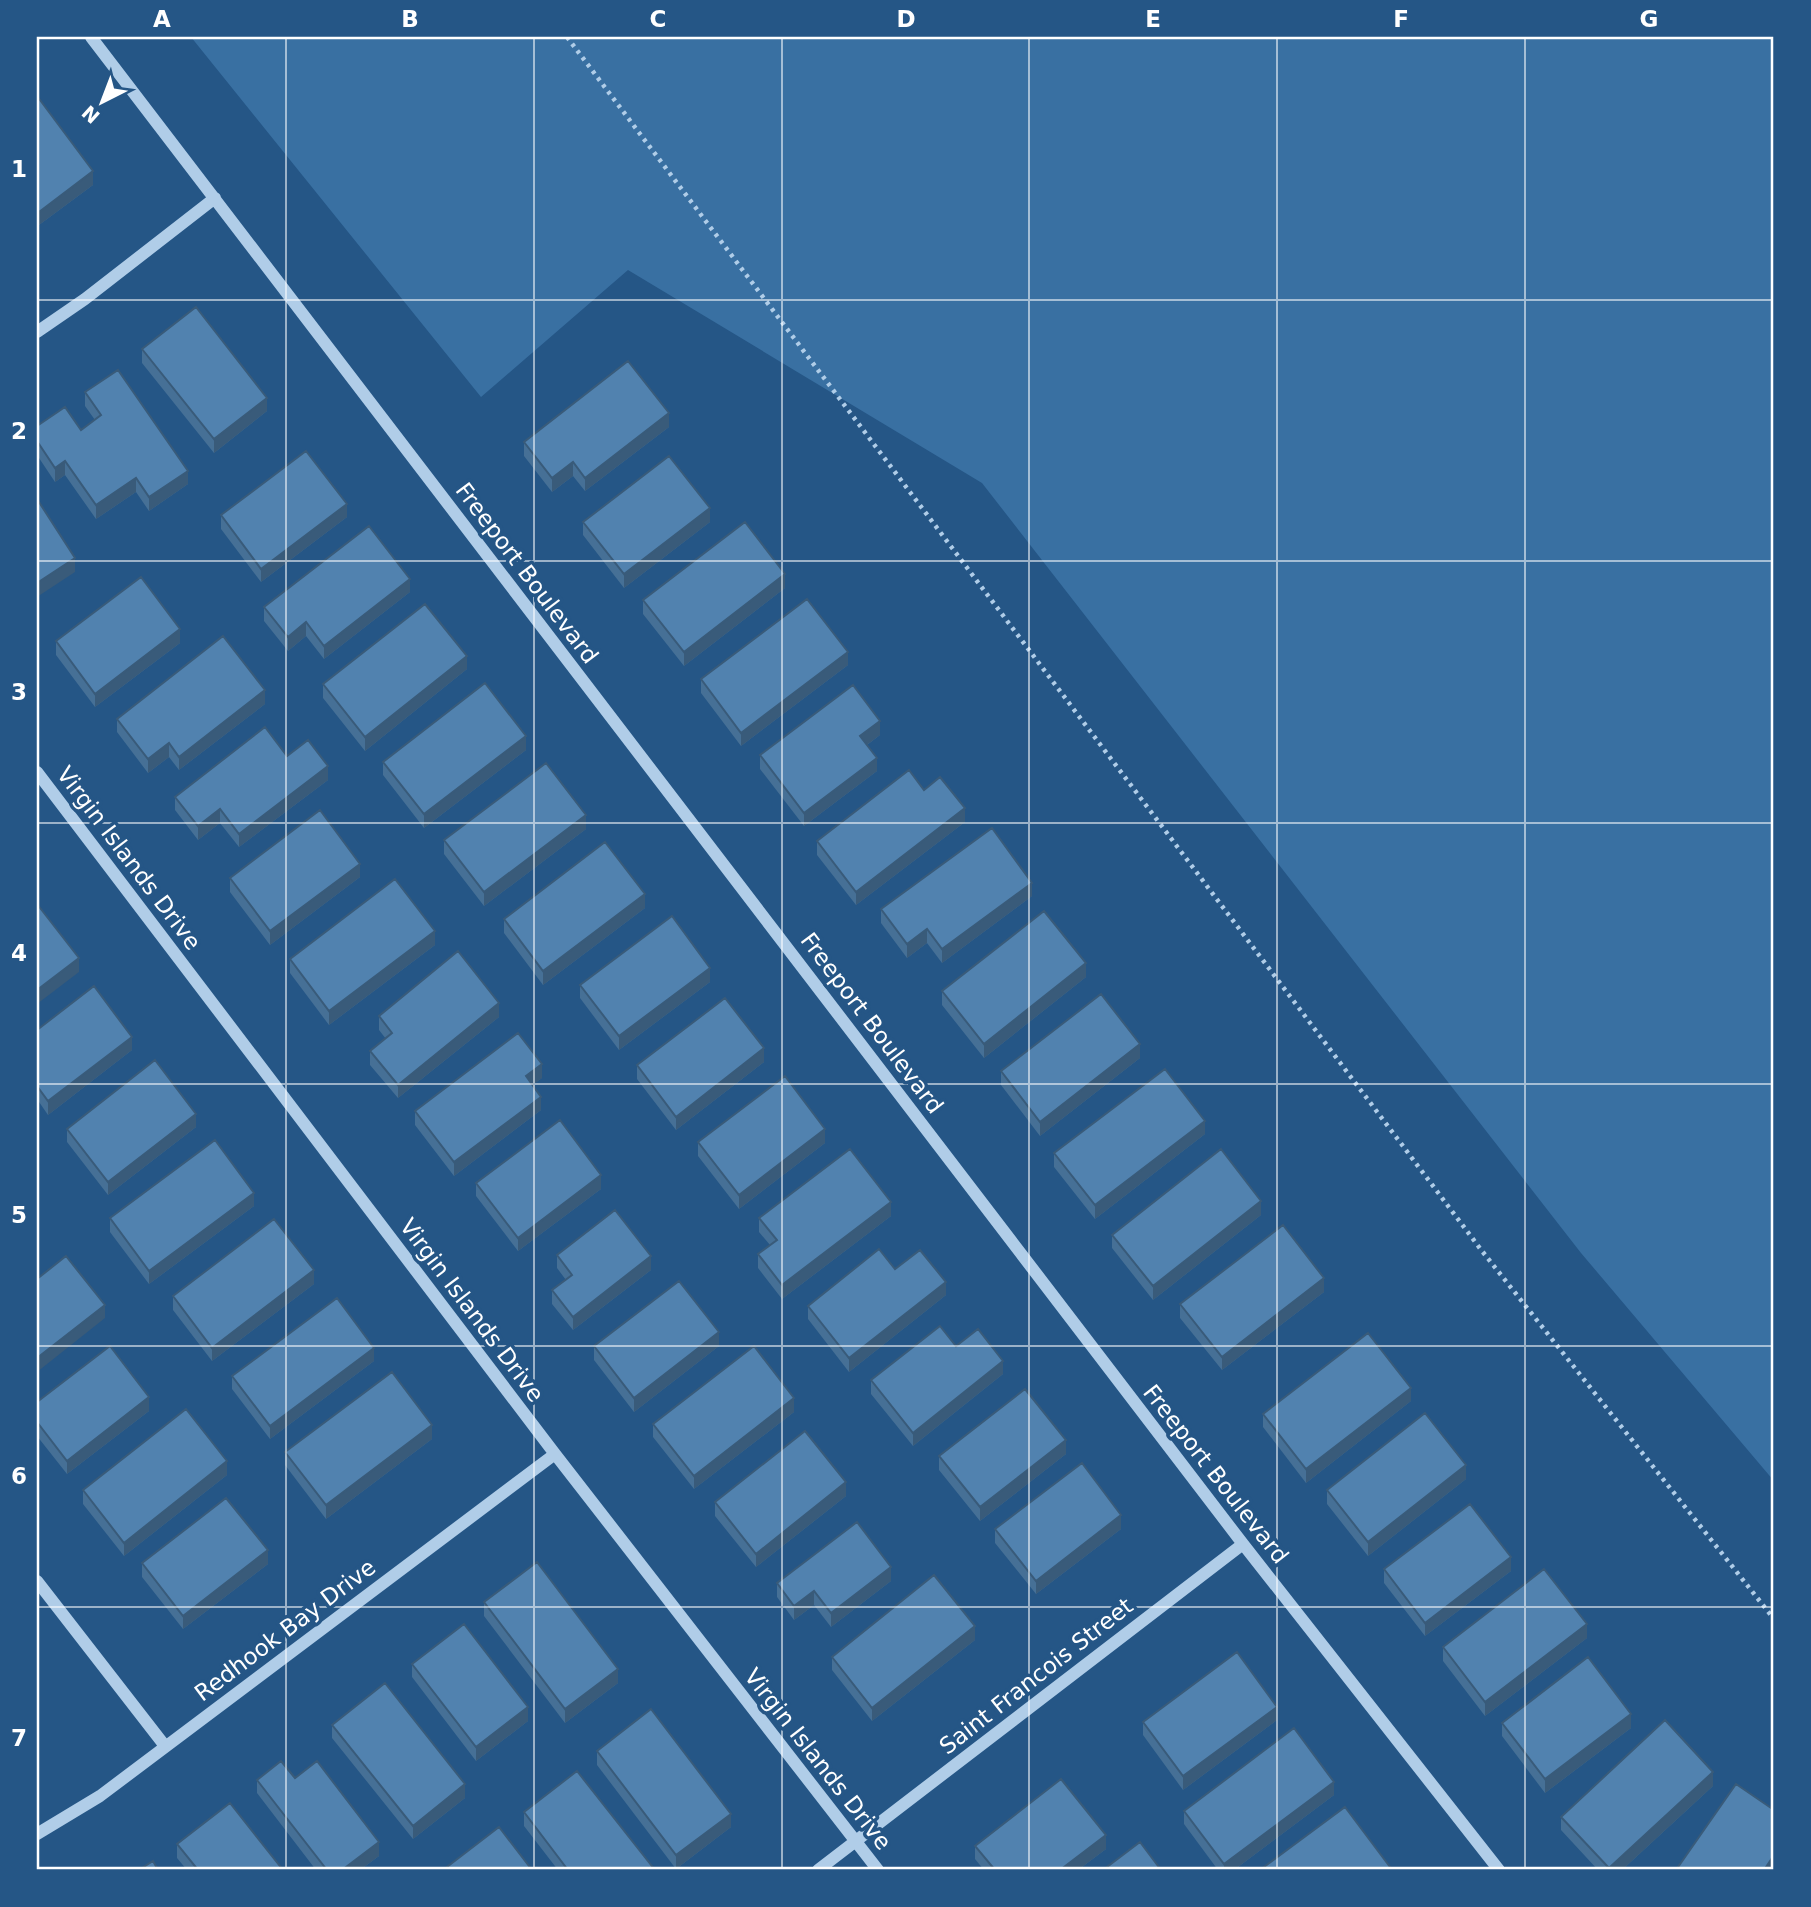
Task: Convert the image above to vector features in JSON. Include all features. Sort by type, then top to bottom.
[{"type":"street","name":"Freeport Boulevard","points":[[91,37],[1243,1544],[1499,1870]]},
{"type":"street","points":[[37,332],[85,299],[215,198]]},
{"type":"street","name":"Virgin Islands Drive","points":[[37,772],[555,1454],[878,1870]]},
{"type":"street","name":"Redhook Bay Drive","points":[[37,1834],[100,1796],[555,1454]]},
{"type":"street","name":"Saint Francois Street","points":[[818,1870],[1243,1544]]},
{"type":"street","points":[[37,1581],[165,1746]]},
{"type":"path","points":[[568,37],[1482,1251],[1774,1619]]},
{"type":"shaded area","points":[[191,37],[1774,37],[1774,1481],[1581,1253],[982,483],[628,270],[481,397]]},
{"type":"building","points":[[37,96],[93,171],[39,212],[37,209]]},
{"type":"building","points":[[196,307],[267,398],[214,439],[142,349]]},
{"type":"building","points":[[628,361],[669,413],[585,478],[573,462],[552,478],[524,442]]},
{"type":"building","points":[[118,370],[188,471],[149,497],[136,478],[96,505],[65,461],[55,468],[37,441],[37,426],[65,407],[81,430],[101,415],[85,392]]},
{"type":"building","points":[[306,451],[347,504],[261,569],[221,515]]},
{"type":"building","points":[[669,456],[710,508],[624,574],[583,522]]},
{"type":"building","points":[[37,499],[75,558],[37,583]]},
{"type":"building","points":[[745,522],[785,574],[684,652],[643,600]]},
{"type":"building","points":[[369,526],[410,579],[324,646],[306,622],[288,637],[264,607]]},
{"type":"building","points":[[141,577],[180,629],[95,694],[56,641]]},
{"type":"building","points":[[807,599],[848,652],[741,733],[701,679]]},
{"type":"building","points":[[425,604],[467,656],[365,737],[323,684]]},
{"type":"building","points":[[223,636],[265,690],[179,757],[169,743],[148,759],[117,719]]},
{"type":"building","points":[[485,683],[526,736],[424,814],[383,762]]},
{"type":"building","points":[[853,685],[880,721],[860,736],[877,758],[804,813],[760,755]]},
{"type":"building","points":[[265,727],[287,756],[308,740],[328,766],[239,834],[220,809],[198,826],[175,797]]},
{"type":"building","points":[[546,763],[586,815],[484,892],[444,840]]},
{"type":"building","points":[[909,770],[924,790],[940,777],[965,808],[856,892],[817,841]]},
{"type":"building","points":[[320,810],[360,864],[270,931],[230,878]]},
{"type":"building","points":[[992,828],[1032,883],[942,949],[927,929],[907,944],[881,909]]},
{"type":"building","points":[[605,842],[645,894],[543,971],[504,919]]},
{"type":"building","points":[[395,879],[435,931],[329,1011],[290,959]]},
{"type":"building","points":[[37,904],[79,958],[37,990]]},
{"type":"building","points":[[1044,911],[1086,963],[984,1044],[942,991]]},
{"type":"building","points":[[672,916],[710,968],[619,1036],[580,985]]},
{"type":"building","points":[[458,951],[499,1003],[398,1085],[370,1051],[392,1033],[379,1016]]},
{"type":"building","points":[[94,986],[132,1037],[48,1101],[37,1086],[37,1030]]},
{"type":"building","points":[[1101,994],[1140,1044],[1040,1122],[1001,1071]]},
{"type":"building","points":[[725,998],[764,1048],[676,1117],[637,1065]]},
{"type":"building","points":[[518,1033],[542,1064],[526,1076],[541,1097],[454,1162],[415,1111]]},
{"type":"building","points":[[155,1060],[196,1114],[108,1182],[67,1129]]},
{"type":"building","points":[[1165,1069],[1205,1121],[1095,1205],[1054,1153]]},
{"type":"building","points":[[785,1076],[825,1129],[739,1195],[698,1142]]},
{"type":"building","points":[[560,1120],[601,1175],[518,1238],[476,1183]]},
{"type":"building","points":[[215,1140],[254,1193],[149,1271],[110,1218]]},
{"type":"building","points":[[850,1149],[891,1202],[782,1285],[758,1254],[777,1240],[759,1218]]},
{"type":"building","points":[[1221,1149],[1261,1201],[1153,1286],[1112,1235]]},
{"type":"building","points":[[615,1210],[651,1256],[573,1317],[552,1290],[572,1275],[557,1255]]},
{"type":"building","points":[[274,1219],[314,1270],[212,1348],[173,1296]]},
{"type":"building","points":[[1283,1225],[1324,1278],[1222,1357],[1180,1304]]},
{"type":"building","points":[[879,1249],[895,1269],[920,1250],[946,1282],[849,1358],[808,1306]]},
{"type":"building","points":[[66,1256],[105,1305],[37,1358],[37,1279]]},
{"type":"building","points":[[679,1281],[719,1332],[634,1398],[594,1346]]},
{"type":"building","points":[[337,1298],[374,1348],[270,1426],[232,1376]]},
{"type":"building","points":[[940,1326],[956,1346],[978,1329],[1003,1361],[913,1433],[871,1380]]},
{"type":"building","points":[[1368,1333],[1411,1388],[1306,1469],[1263,1414]]},
{"type":"building","points":[[110,1346],[149,1397],[67,1461],[37,1422],[37,1402]]},
{"type":"building","points":[[754,1346],[794,1398],[694,1476],[653,1424]]},
{"type":"building","points":[[392,1372],[432,1425],[326,1505],[285,1452]]},
{"type":"building","points":[[1025,1389],[1066,1440],[980,1507],[939,1456]]},
{"type":"building","points":[[186,1409],[227,1461],[124,1543],[83,1490]]},
{"type":"building","points":[[1425,1413],[1466,1465],[1368,1542],[1327,1490]]},
{"type":"building","points":[[805,1431],[846,1482],[756,1554],[715,1502]]},
{"type":"building","points":[[1082,1463],[1121,1515],[1036,1581],[995,1529]]},
{"type":"building","points":[[226,1498],[268,1550],[183,1616],[142,1563]]},
{"type":"building","points":[[1470,1504],[1511,1557],[1425,1623],[1384,1569]]},
{"type":"building","points":[[857,1522],[891,1567],[831,1613],[814,1591],[794,1606],[777,1583]]},
{"type":"building","points":[[537,1562],[618,1669],[565,1709],[484,1602]]},
{"type":"building","points":[[1544,1569],[1587,1624],[1485,1702],[1443,1647]]},
{"type":"building","points":[[934,1575],[975,1626],[872,1708],[832,1657]]},
{"type":"building","points":[[464,1624],[528,1707],[476,1747],[412,1664]]},
{"type":"building","points":[[1237,1652],[1277,1707],[1183,1776],[1143,1722]]},
{"type":"building","points":[[1588,1657],[1631,1714],[1545,1779],[1502,1723]]},
{"type":"building","points":[[385,1683],[465,1784],[413,1826],[332,1725]]},
{"type":"building","points":[[651,1709],[731,1814],[676,1855],[597,1751]]},
{"type":"building","points":[[1665,1720],[1713,1772],[1609,1868],[1561,1817]]},
{"type":"building","points":[[1294,1728],[1334,1782],[1224,1864],[1184,1811]]},
{"type":"building","points":[[281,1761],[295,1778],[317,1761],[379,1842],[342,1870],[327,1870],[257,1780]]},
{"type":"building","points":[[577,1771],[655,1870],[568,1870],[524,1812]]},
{"type":"building","points":[[1061,1779],[1106,1835],[1060,1870],[995,1870],[975,1846]]},
{"type":"building","points":[[1736,1784],[1774,1810],[1774,1855],[1764,1870],[1676,1870]]},
{"type":"building","points":[[230,1803],[283,1870],[198,1870],[177,1844]]},
{"type":"building","points":[[1345,1807],[1390,1867],[1385,1870],[1260,1870]]},
{"type":"building","points":[[499,1827],[532,1870],[443,1870]]},
{"type":"building","points":[[1140,1842],[1161,1870],[1103,1870]]},
{"type":"building","points":[[153,1861],[158,1870],[139,1870]]}]
